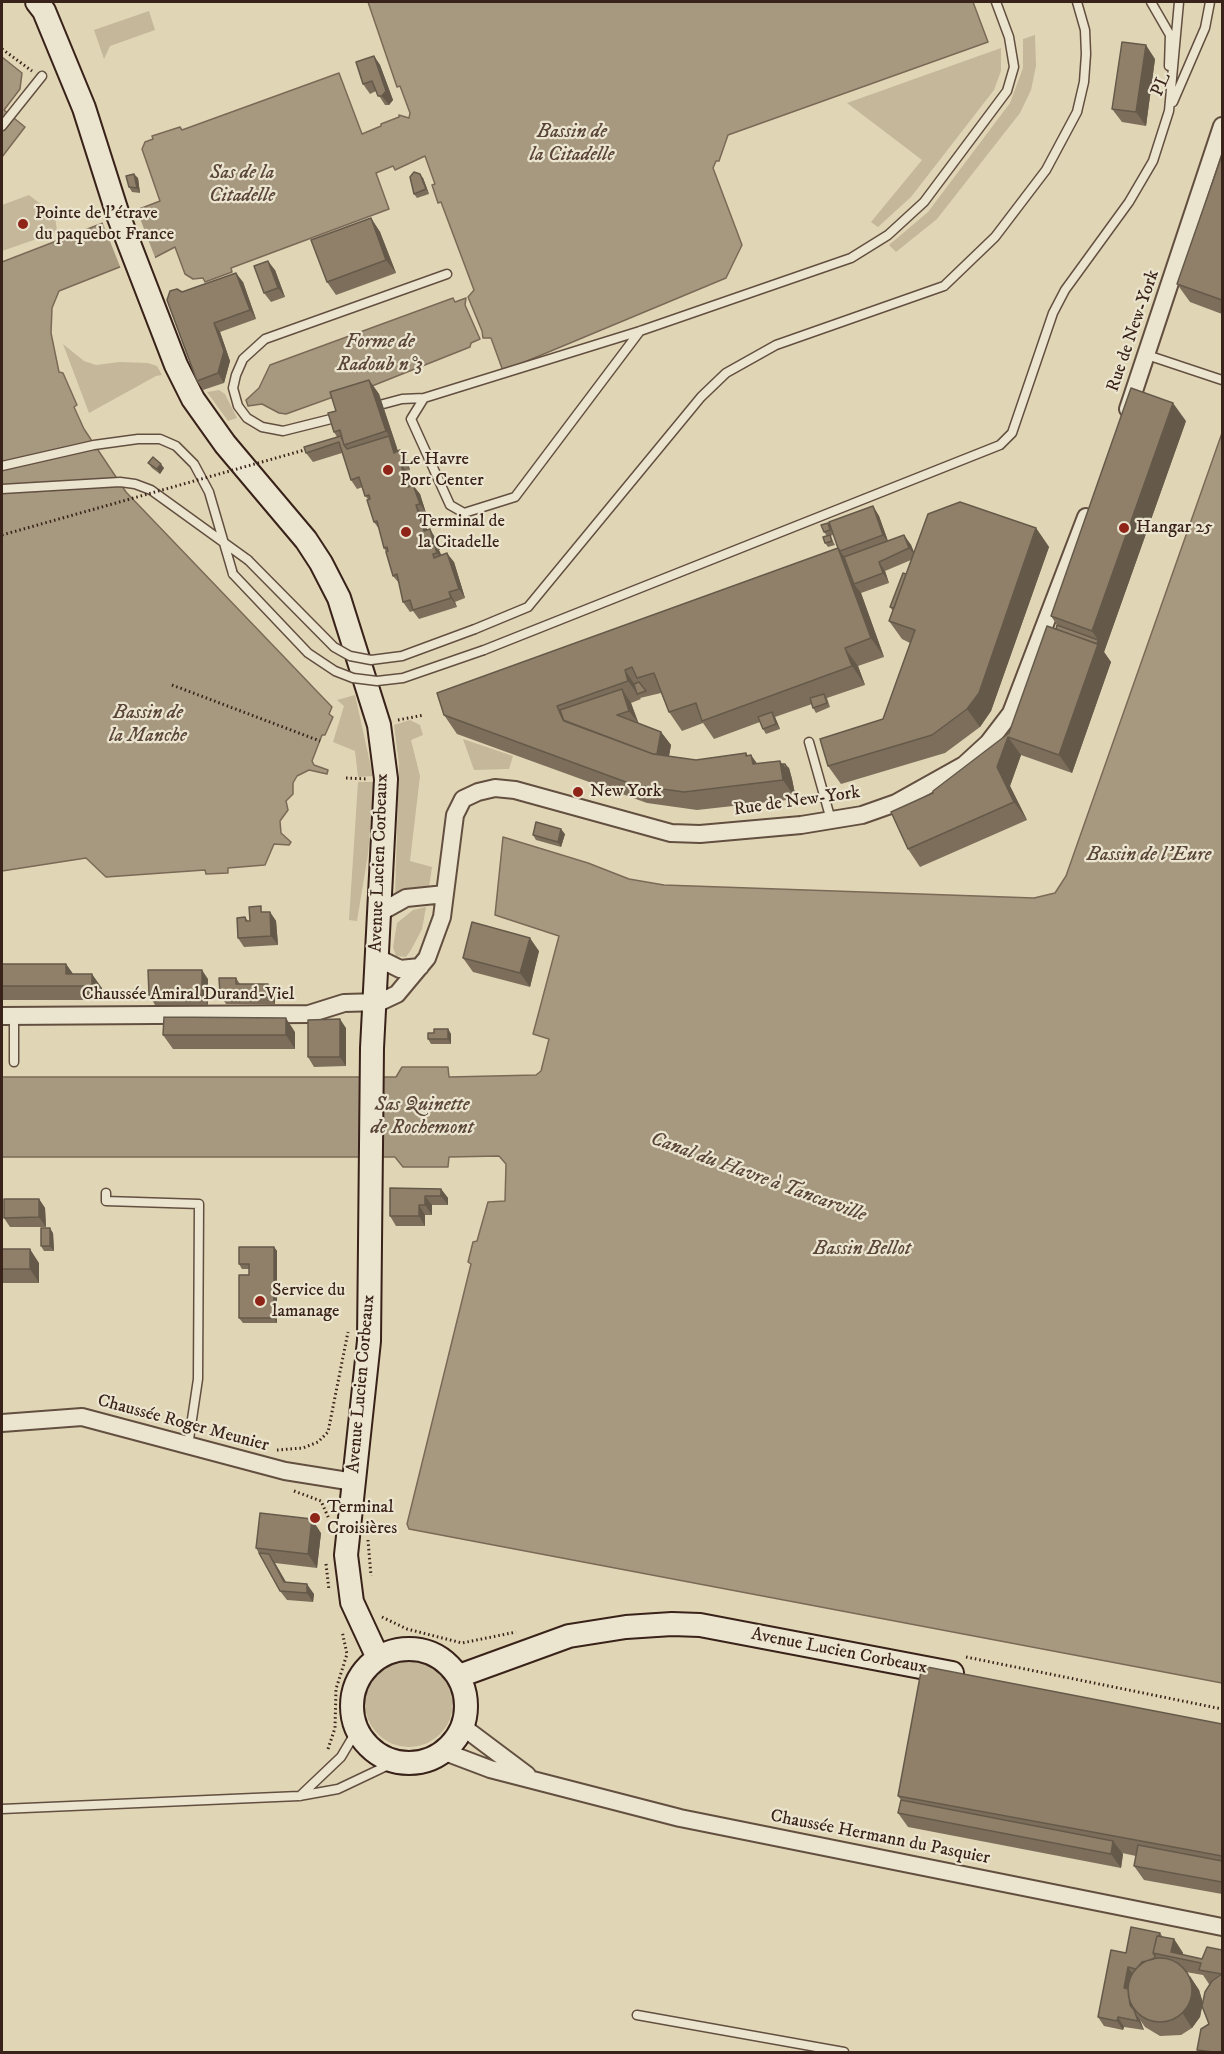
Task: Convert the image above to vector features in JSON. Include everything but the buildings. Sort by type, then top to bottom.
[{"type":"main road","name":"Avenue Lucien Corbeaux","points":[[37,2],[44,11],[84,108],[118,215],[153,306],[193,399],[225,444],[306,540],[339,598],[379,725],[386,779],[373,1003],[369,1341],[347,1572],[352,1602],[378,1658]]},
{"type":"main road","name":"Avenue Lucien Corbeaux","points":[[459,1676],[569,1636],[626,1627],[672,1624],[700,1625],[979,1678]]},
{"type":"main road","points":[[413,1648],[431,1653],[447,1662],[459,1676],[467,1701],[463,1727],[456,1740],[445,1752],[421,1762],[395,1762],[372,1750],[357,1730],[352,1715],[354,1690],[365,1669],[378,1658],[394,1651],[413,1648]]},
{"type":"street","name":"Rue de New-York","points":[[1123,424],[1222,126]]},
{"type":"street","name":"Rue de New-York","points":[[373,1003],[397,994],[427,958],[442,917],[455,815],[463,800],[477,792],[495,788],[515,790],[671,833],[711,833],[831,820],[862,814],[905,798],[964,765],[988,743],[1011,712],[1092,501]]},
{"type":"street","points":[[379,913],[406,898],[445,894]]},
{"type":"street","points":[[376,957],[400,969],[420,967]]},
{"type":"street","name":"Chaussée Amiral Durand-Viel","points":[[8,1016],[309,1014],[344,1003],[373,1003]]},
{"type":"street","name":"Chaussée Roger Meunier","points":[[2,1423],[82,1417],[285,1471],[354,1482]]},
{"type":"street","name":"Chaussée Hermann du Pasquier","points":[[463,1727],[532,1779]]},
{"type":"street","name":"Chaussée Hermann du Pasquier","points":[[445,1752],[490,1769],[680,1818],[1222,1927]]},
{"type":"lane","points":[[362,410],[402,399],[424,398],[640,331],[851,258],[888,235],[924,202],[1007,91],[1014,67],[1009,37],[996,2]]},
{"type":"lane","points":[[2,489],[120,482],[151,490],[248,560],[326,639],[350,656],[371,660],[402,656],[528,608],[694,406],[726,372],[776,345],[944,286],[995,237],[1046,170],[1077,112],[1084,82],[1086,54],[1085,30],[1077,2]]},
{"type":"lane","points":[[2,466],[94,445],[160,439],[176,446],[194,464],[209,492],[226,543],[233,574],[308,653],[335,671],[353,678],[377,681],[403,678],[484,650],[1000,445],[1012,433],[1053,314],[1065,290],[1129,202],[1147,171],[1169,111],[1170,35],[1151,2]]},
{"type":"lane","name":"PL","points":[[1169,111],[1179,2]]},
{"type":"lane","name":"PL","points":[[1169,111],[1205,28],[1210,2]]},
{"type":"lane","points":[[2,126],[42,76]]},
{"type":"lane","points":[[352,413],[283,431],[262,427],[247,418],[238,406],[233,388],[236,375],[243,359],[264,339],[447,274]]},
{"type":"lane","points":[[424,398],[411,419],[450,505],[464,513],[515,497],[640,331]]},
{"type":"lane","points":[[1147,355],[1222,380]]},
{"type":"lane","points":[[809,742],[831,820]]},
{"type":"lane","points":[[8,1016],[14,1062]]},
{"type":"lane","points":[[106,1193],[106,1201],[199,1204],[198,1379],[188,1446]]},
{"type":"lane","points":[[300,1796],[341,1756],[357,1730]]},
{"type":"lane","points":[[2,1809],[300,1796],[338,1790],[395,1762]]},
{"type":"lane","points":[[637,2015],[844,2052]]},
{"type":"path","points":[[2,50],[29,70],[42,76]]},
{"type":"path","points":[[2,535],[319,446]]},
{"type":"path","points":[[172,685],[320,741]]},
{"type":"path","points":[[407,718],[424,715]]},
{"type":"path","points":[[346,778],[357,779]]},
{"type":"path","points":[[267,1447],[278,1450],[303,1448],[318,1442],[328,1432],[345,1336],[350,1329]]},
{"type":"path","points":[[290,1490],[321,1501],[329,1520]]},
{"type":"path","points":[[326,1561],[326,1579],[332,1599]]},
{"type":"path","points":[[328,1749],[335,1728],[336,1689],[347,1654],[341,1630]]},
{"type":"shaded area","points":[[149,11],[155,30],[110,46],[104,59],[94,30]]},
{"type":"shaded area","points":[[1035,35],[1036,66],[1031,90],[1020,113],[937,219],[896,252],[889,245],[928,212],[1010,103],[1023,68],[1023,39]]},
{"type":"shaded area","points":[[1001,48],[1001,71],[994,90],[911,197],[878,227],[871,222],[922,160],[847,103]]},
{"type":"shaded area","points":[[29,195],[55,215],[57,232],[2,251],[2,205]]},
{"type":"shaded area","points":[[63,344],[84,361],[96,365],[120,362],[148,363],[157,366],[162,375],[156,376],[89,413]]},
{"type":"shaded area","points":[[219,390],[225,394],[237,418],[228,421],[207,392]]},
{"type":"shaded area","points":[[355,695],[373,776],[358,777],[355,751],[333,742],[344,706],[337,700]]},
{"type":"shaded area","points":[[410,720],[420,725],[423,735],[411,740],[420,776],[410,861],[432,867],[429,887],[395,898],[399,764],[394,725]]},
{"type":"shaded area","points":[[463,739],[513,756],[509,769],[474,770]]},
{"type":"shaded area","points":[[358,782],[374,782],[368,854],[357,921],[349,920]]},
{"type":"shaded area","points":[[426,907],[422,929],[411,950],[406,957],[396,956],[393,947],[397,923],[413,910]]},
{"type":"shaded area","points":[[409,1659],[434,1666],[446,1678],[453,1703],[446,1728],[434,1740],[409,1747],[384,1740],[372,1728],[365,1703],[372,1678],[384,1666]]},
{"type":"water","points":[[368,2],[973,2],[988,42],[728,135],[719,161],[716,161],[713,168],[742,245],[726,278],[503,371],[491,338],[483,338],[468,297],[474,290],[441,202],[438,203],[432,185],[435,184],[425,156],[395,170],[393,166],[376,173],[389,209],[231,268],[232,272],[205,282],[203,278],[193,279],[185,274],[175,247],[152,259],[150,255],[59,291],[52,308],[51,333],[59,372],[63,373],[77,405],[74,407],[84,429],[126,492],[332,707],[329,714],[333,717],[325,735],[322,735],[312,761],[314,765],[328,770],[327,774],[309,770],[297,776],[293,783],[293,794],[286,801],[288,810],[280,821],[281,833],[291,842],[289,845],[274,844],[265,865],[228,868],[228,873],[206,874],[205,870],[106,877],[86,858],[2,871],[2,262],[160,201],[142,149],[145,142],[153,139],[152,136],[180,127],[182,130],[339,73],[362,134],[399,115],[409,118],[410,113],[400,86],[397,87]]},
{"type":"water","points":[[2,57],[22,73],[20,89],[4,110],[25,127],[2,157]]},
{"type":"water","name":"Forme de Radoub n°3","points":[[453,298],[455,302],[466,298],[465,305],[480,339],[471,343],[470,347],[362,390],[361,387],[286,414],[262,404],[248,406],[246,400],[259,388],[270,365]]},
{"type":"water","name":"Bassin Bellot","points":[[1222,433],[1222,1683],[409,1529],[407,1524],[471,1264],[468,1262],[473,1242],[477,1241],[488,1202],[505,1201],[506,1164],[499,1156],[449,1157],[448,1167],[403,1167],[395,1157],[2,1157],[2,1077],[396,1077],[402,1067],[448,1067],[449,1077],[536,1075],[541,1071],[549,1039],[533,1034],[559,936],[495,915],[503,837],[588,863],[629,879],[664,885],[1034,898],[1055,893],[1066,876]]},
{"type":"pier","points":[[136,208],[156,260],[149,259],[121,269],[102,221]]},
{"type":"place","name":"Pointe de l’étrave du paquebot France","points":[[23,224]]},
{"type":"place","name":"Le Havre Port Center","points":[[388,470]]},
{"type":"place","name":"Hangar 25","points":[[1124,528]]},
{"type":"place","name":"Terminal de la Citadelle","points":[[406,532]]},
{"type":"place","name":"New York","points":[[578,792]]},
{"type":"place","name":"Service du lamanage","points":[[260,1301]]},
{"type":"place","name":"Terminal Croisières","points":[[315,1518]]},
{"type":"water label","name":"Bassin de la Citadelle","points":[[572,144]]},
{"type":"water label","name":"Sas de la Citadelle","points":[[242,186]]},
{"type":"water label","name":"Bassin de la Manche","points":[[148,726]]},
{"type":"water label","name":"Bassin de l'Eure","points":[[1149,856]]},
{"type":"water label","name":"Sas Quinette de Rochemont","points":[[422,1118]]},
{"type":"water label","name":"Canal du Havre à Tancarville","points":[[758,1178]]}]
